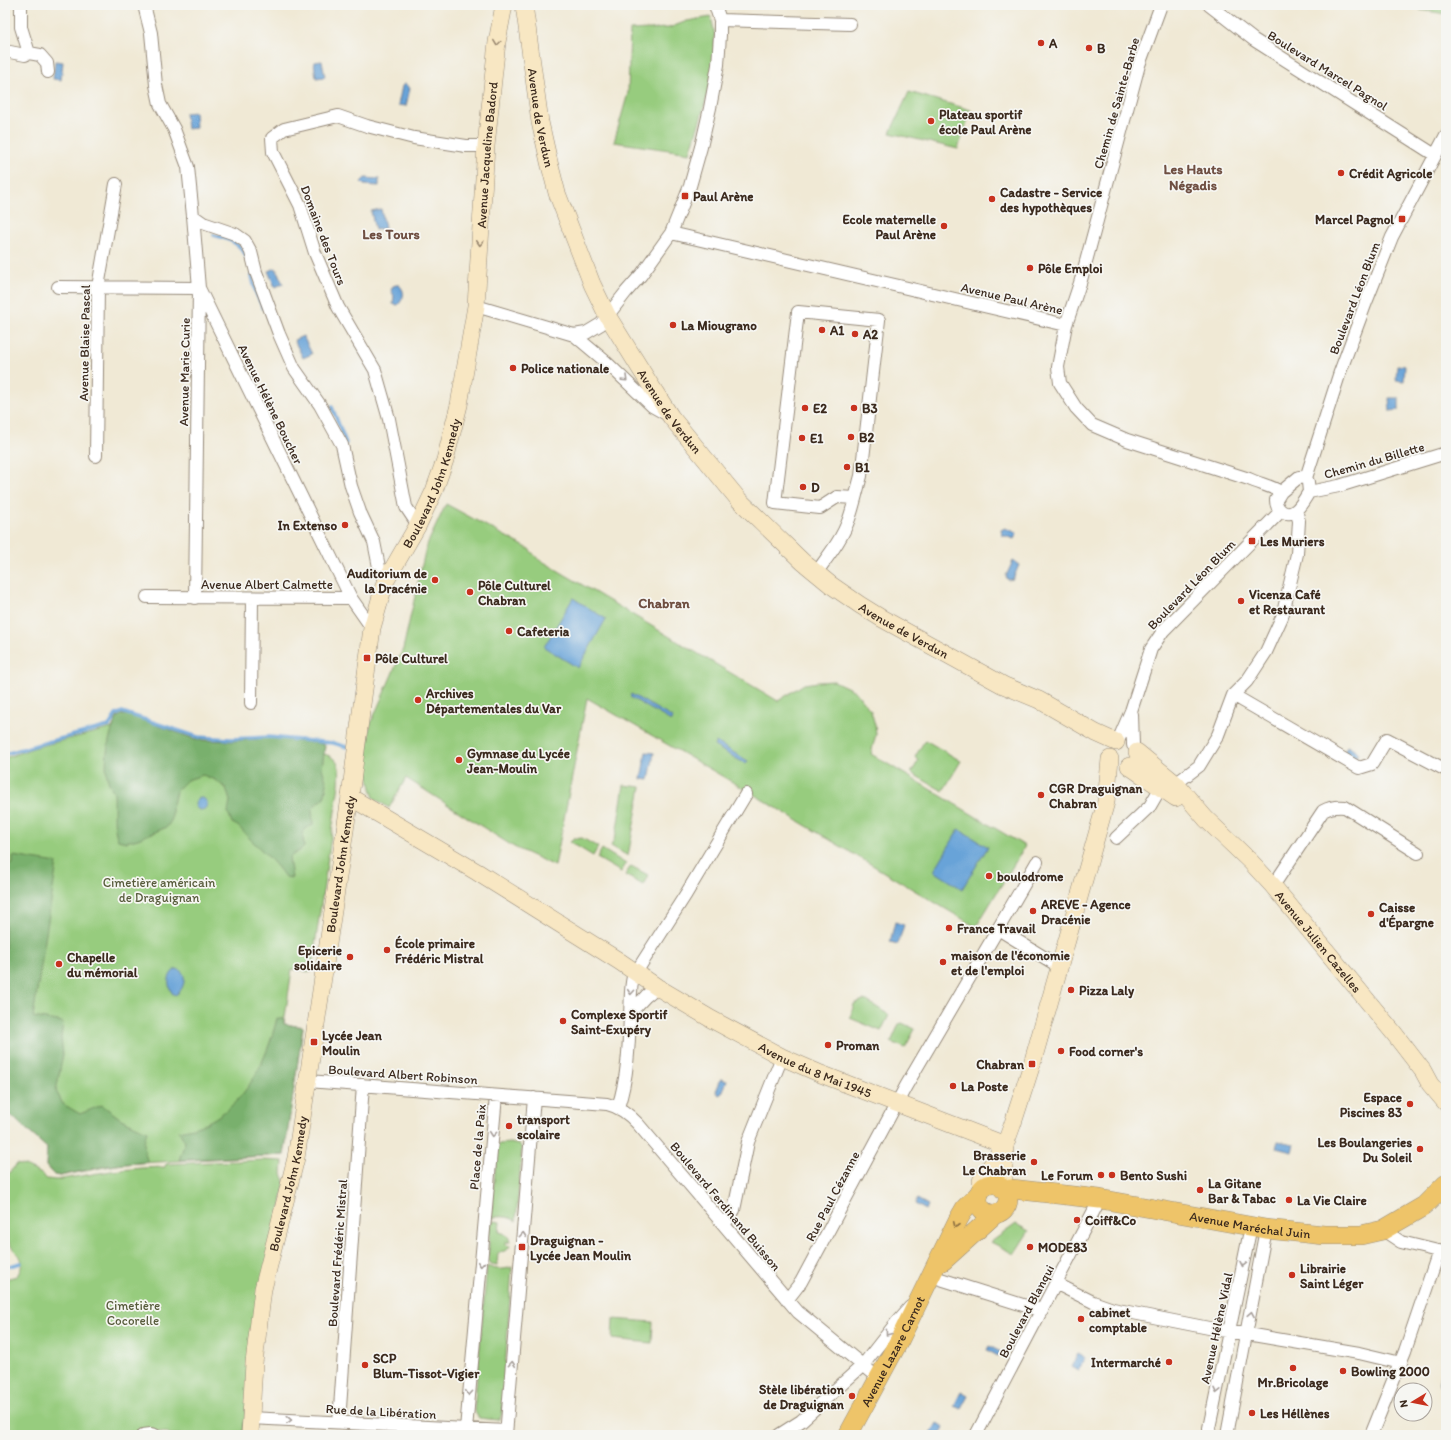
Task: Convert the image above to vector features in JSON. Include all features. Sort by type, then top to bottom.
[{"type":"main road","points":[[995,1184],[1004,1190],[1008,1197],[1008,1202],[999,1212],[985,1212],[981,1209],[978,1199],[981,1191],[986,1186],[995,1184]]},
{"type":"main road","name":"Avenue Maréchal Juin","points":[[1004,1190],[1012,1189],[1100,1199],[1259,1227],[1324,1235],[1361,1235],[1383,1230],[1424,1206],[1444,1186]]},
{"type":"main road","name":"Avenue Lazare Carnot","points":[[848,1435],[899,1341],[965,1208],[981,1191]]},
{"type":"main road","name":"Avenue Maréchal Juin","points":[[999,1212],[1050,1193]]},
{"type":"main road","name":"Avenue Lazare Carnot","points":[[934,1271],[999,1212]]},
{"type":"street","points":[[21,5],[21,27],[29,53]]},
{"type":"street","name":"Avenue Hélène Boucher","points":[[144,5],[151,33],[156,85],[160,104],[174,130],[188,167],[199,288],[351,598]]},
{"type":"street","name":"Avenue Jacqueline Badord","points":[[476,306],[486,146],[497,42],[504,5]]},
{"type":"street","name":"Avenue de Verdun","points":[[524,5],[540,122],[557,193],[592,284],[607,315],[628,351],[671,417],[739,500],[803,562],[831,585],[881,618],[1003,685],[1039,700],[1096,733],[1122,753]]},
{"type":"street","points":[[574,336],[586,333],[601,324],[641,275],[671,234],[690,186],[710,108],[718,65],[720,35],[720,20],[715,5]]},
{"type":"street","name":"Chemin de Sainte-Barbe","points":[[1066,325],[1083,274],[1139,65],[1161,5]]},
{"type":"street","name":"Boulevard Marcel Pagnol","points":[[1209,5],[1254,40],[1435,155]]},
{"type":"street","points":[[720,20],[850,24]]},
{"type":"street","points":[[5,51],[25,55],[29,53],[40,54],[47,63],[48,72]]},
{"type":"street","name":"Domaine des Tours","points":[[418,525],[406,506],[389,419],[375,370],[338,307],[315,253],[300,205],[273,152],[272,138],[284,129],[338,116],[367,126],[414,138],[466,146],[486,146]]},
{"type":"street","name":"Boulevard Léon Blum","points":[[1306,478],[1340,372],[1367,298],[1392,237],[1446,135]]},
{"type":"street","name":"Avenue Blaise Pascal","points":[[96,456],[98,287],[116,184]]},
{"type":"street","points":[[194,222],[203,223],[235,234],[245,241],[251,252],[256,272],[279,334],[294,368],[320,406],[342,445],[351,486],[360,512],[374,542],[379,567],[388,577]]},
{"type":"street","name":"Avenue Paul Arène","points":[[671,234],[1066,325],[1058,367],[1060,383],[1076,408],[1092,426],[1127,440],[1273,487],[1281,492]]},
{"type":"street","points":[[58,287],[199,288]]},
{"type":"street","name":"Avenue Marie Curie","points":[[195,598],[199,288]]},
{"type":"street","points":[[476,306],[574,336],[605,361],[652,406],[671,417]]},
{"type":"street","name":"Boulevard John Kennedy","points":[[250,1435],[254,1363],[263,1289],[296,1158],[350,797],[372,628],[388,577],[418,525],[434,491],[445,460],[459,405],[476,306]]},
{"type":"street","points":[[816,572],[837,543],[849,519],[855,498],[861,476],[879,320],[798,312],[775,503],[820,508],[836,497],[855,498]]},
{"type":"street","name":"Chemin du Billette","points":[[1309,492],[1339,486],[1446,453]]},
{"type":"street","points":[[1300,477],[1306,478],[1309,492],[1296,510],[1291,512],[1281,511],[1276,504],[1276,500],[1281,492],[1296,479],[1300,477]]},
{"type":"street","points":[[1116,838],[1150,806],[1168,786],[1198,766],[1218,735],[1233,695],[1247,681],[1266,652],[1282,617],[1297,554],[1299,521],[1296,510]]},
{"type":"street","name":"Boulevard Léon Blum","points":[[1122,753],[1132,711],[1151,649],[1156,640],[1281,511]]},
{"type":"street","name":"Avenue Albert Calmette","points":[[147,597],[351,598],[372,628]]},
{"type":"street","points":[[251,703],[252,598]]},
{"type":"street","points":[[1233,695],[1359,768],[1372,764],[1387,739],[1446,770]]},
{"type":"street","points":[[981,1191],[981,1181],[1005,1145],[1032,1064],[1078,898],[1122,753]]},
{"type":"street","name":"Avenue Julien Cazelles","points":[[1122,753],[1168,786],[1206,819],[1251,862],[1273,886],[1423,1070],[1446,1091]]},
{"type":"street","points":[[506,1433],[534,1098],[618,1106],[623,1092],[626,1074],[630,990],[635,972],[686,894],[746,794]]},
{"type":"street","name":"Avenue du 8 Mai 1945","points":[[350,797],[477,872],[711,1019],[782,1057],[897,1104],[1005,1145]]},
{"type":"street","points":[[1273,886],[1323,811],[1336,806],[1345,808],[1418,853]]},
{"type":"street","name":"Rue Paul Cézanne","points":[[787,1300],[801,1282],[906,1086],[1037,862]]},
{"type":"street","points":[[998,929],[1060,967]]},
{"type":"street","points":[[630,1013],[646,996],[658,987]]},
{"type":"street","points":[[724,1225],[734,1210],[748,1142],[782,1057]]},
{"type":"street","name":"Avenue Julien Cazelles","points":[[1423,1070],[1430,1084],[1446,1103]]},
{"type":"street","name":"Boulevard Albert Robinson","points":[[308,1081],[496,1096]]},
{"type":"street","name":"Boulevard Frédéric Mistral","points":[[338,1422],[363,1085]]},
{"type":"street","name":"Place de la Paix","points":[[466,1429],[496,1096],[534,1098]]},
{"type":"street","name":"Boulevard Ferdinand Buisson","points":[[618,1106],[632,1116],[798,1312],[878,1378]]},
{"type":"street","points":[[1004,1190],[1005,1145]]},
{"type":"street","name":"Boulevard Blanqui","points":[[976,1435],[1057,1284],[1100,1199]]},
{"type":"street","points":[[1228,1435],[1247,1334],[1259,1227]]},
{"type":"street","name":"Avenue Hélène Vidal","points":[[1210,1435],[1209,1428],[1229,1332],[1259,1227]]},
{"type":"street","points":[[1371,1435],[1401,1363],[1443,1252],[1401,1242],[1383,1230]]},
{"type":"street","points":[[934,1271],[1042,1311]]},
{"type":"street","points":[[1057,1284],[1093,1302],[1113,1309],[1229,1332],[1351,1352],[1401,1363]]},
{"type":"street","points":[[779,1435],[801,1421],[863,1365],[922,1292]]},
{"type":"street","name":"Rue de la Libération","points":[[250,1418],[466,1429],[506,1433]]},
{"type":"street","points":[[143,1435],[155,1435]]},
{"type":"green space","points":[[1421,5],[1446,5],[1446,14],[1420,10]]},
{"type":"green space","points":[[711,17],[715,38],[713,69],[707,98],[690,153],[614,142],[628,93],[630,30],[669,28],[687,21]]},
{"type":"green space","name":"Plateau sportif école Paul Arène","points":[[909,92],[971,110],[958,149],[890,133]]},
{"type":"green space","points":[[446,504],[529,549],[537,558],[778,701],[804,684],[818,682],[834,681],[855,691],[871,711],[875,725],[876,734],[871,754],[1025,846],[976,927],[753,794],[587,698],[555,866],[514,847],[406,778],[389,808],[374,798],[366,763],[370,725],[403,649],[426,547]]},
{"type":"green space","name":"Cimetière américain de Draguignan","points":[[123,714],[198,740],[232,741],[270,738],[318,743],[325,745],[324,754],[334,759],[338,765],[339,784],[311,972],[292,969],[284,1024],[303,1027],[284,1155],[122,1164],[60,1176],[54,1175],[46,1166],[47,1148],[14,1118],[5,1112],[5,758],[33,748],[112,728],[117,717]]},
{"type":"green space","points":[[120,715],[129,715],[198,740],[232,741],[270,738],[325,745],[322,768],[327,784],[324,799],[318,802],[312,809],[313,825],[304,829],[304,847],[289,858],[292,878],[285,877],[272,861],[241,829],[232,823],[228,812],[230,801],[226,788],[215,780],[203,775],[187,780],[176,791],[172,809],[172,819],[167,827],[138,839],[126,842],[118,840],[114,823],[114,794],[108,780],[106,765],[110,736],[116,720]]},
{"type":"green space","points":[[925,740],[961,761],[943,791],[911,773],[919,760],[915,757]]},
{"type":"green space","points":[[624,785],[641,787],[628,856],[611,846],[616,835]]},
{"type":"green space","points":[[582,838],[598,847],[593,856],[570,842],[574,839]]},
{"type":"green space","points":[[602,849],[626,864],[621,872],[597,858]]},
{"type":"green space","points":[[13,856],[57,863],[33,1017],[63,1022],[61,1038],[63,1054],[56,1091],[63,1104],[80,1114],[102,1105],[121,1119],[147,1131],[144,1146],[148,1162],[104,1166],[60,1176],[54,1175],[46,1166],[47,1148],[14,1118],[5,1112],[5,865],[13,864]]},
{"type":"green space","points":[[631,866],[648,875],[643,885],[625,875]]},
{"type":"green space","points":[[863,1000],[889,1015],[881,1031],[850,1018],[854,1004]]},
{"type":"green space","points":[[277,1018],[284,1019],[284,1024],[303,1027],[284,1155],[179,1160],[185,1142],[179,1131],[198,1127],[208,1122],[234,1103],[245,1091],[254,1078],[268,1049]]},
{"type":"green space","points":[[902,1023],[915,1029],[905,1048],[891,1042],[899,1024]]},
{"type":"green space","points":[[510,1143],[519,1145],[522,1148],[516,1221],[504,1217],[491,1218],[497,1147],[499,1144]]},
{"type":"green space","name":"Cimetière Cocorelle","points":[[263,1160],[283,1161],[282,1174],[285,1181],[242,1435],[169,1435],[169,1433],[146,1430],[133,1435],[13,1435],[5,1427],[5,1395],[8,1386],[5,1380],[5,1279],[17,1276],[21,1269],[22,1263],[19,1256],[10,1245],[6,1232],[4,1217],[5,1177],[17,1164],[40,1173],[47,1179],[56,1180],[111,1171],[165,1167],[166,1164]]},
{"type":"green space","points":[[494,1221],[500,1222],[499,1232],[506,1235],[510,1242],[505,1242],[505,1245],[510,1246],[507,1250],[498,1253],[497,1265],[488,1262],[490,1223]]},
{"type":"green space","points":[[1016,1224],[1029,1231],[1014,1254],[991,1242]]},
{"type":"green space","points":[[487,1266],[500,1269],[512,1267],[502,1415],[498,1420],[479,1418],[474,1411]]},
{"type":"green space","points":[[613,1319],[653,1322],[652,1343],[612,1339]]},
{"type":"water","points":[[55,61],[63,62],[61,80],[53,79]]},
{"type":"water","points":[[322,61],[325,77],[316,78],[314,62]]},
{"type":"water","points":[[405,84],[410,88],[406,106],[398,105],[402,86]]},
{"type":"water","points":[[195,112],[196,128],[187,129],[185,113]]},
{"type":"water","points":[[365,178],[379,179],[379,186],[364,185],[361,182]]},
{"type":"water","points":[[381,209],[385,228],[375,230],[371,211]]},
{"type":"water","points":[[276,268],[283,284],[275,287],[268,271]]},
{"type":"water","points":[[399,285],[403,290],[402,300],[398,305],[393,304],[394,296],[391,290],[393,286]]},
{"type":"water","points":[[303,336],[312,354],[303,358],[294,340]]},
{"type":"water","points":[[1397,365],[1405,366],[1404,381],[1396,380]]},
{"type":"water","points":[[1389,398],[1399,398],[1399,410],[1390,411]]},
{"type":"water","points":[[1005,528],[1017,533],[1014,539],[1002,535],[1001,530]]},
{"type":"water","points":[[1013,561],[1019,565],[1013,579],[1008,580],[1006,576]]},
{"type":"water","points":[[573,598],[606,619],[578,668],[544,647]]},
{"type":"water","points":[[631,694],[673,718],[671,721],[630,697]]},
{"type":"water","points":[[716,742],[748,761],[746,764],[714,746]]},
{"type":"water","points":[[1347,746],[1359,753],[1355,758],[1344,752]]},
{"type":"water","points":[[646,752],[654,753],[649,780],[641,779]]},
{"type":"water","points":[[203,798],[206,799],[206,809],[199,810],[196,809],[195,802],[196,799]]},
{"type":"water","points":[[959,829],[988,847],[962,889],[934,871]]},
{"type":"water","points":[[895,922],[904,925],[898,944],[890,942]]},
{"type":"water","points":[[176,969],[183,973],[184,981],[181,989],[175,995],[170,990],[169,977]]},
{"type":"water","points":[[721,1079],[727,1081],[722,1093],[719,1095],[716,1091]]},
{"type":"water","points":[[1278,1141],[1294,1144],[1292,1152],[1276,1148]]},
{"type":"water","points":[[917,1199],[928,1205],[926,1210],[915,1204]]},
{"type":"water","points":[[989,1346],[1001,1352],[998,1356],[987,1350]]},
{"type":"water","points":[[1078,1354],[1085,1358],[1078,1371],[1071,1367]]},
{"type":"water","points":[[1446,1371],[1445,1388],[1439,1385],[1442,1373]]},
{"type":"water","points":[[961,1392],[968,1396],[961,1409],[954,1406]]},
{"type":"water","points":[[937,1423],[944,1427],[940,1435],[930,1435]]},
{"type":"waterway","points":[[214,235],[234,242],[242,249],[247,259]]},
{"type":"waterway","points":[[252,276],[256,293],[263,308]]},
{"type":"waterway","points":[[332,407],[346,443]]},
{"type":"waterway","points":[[5,754],[109,726],[116,715],[122,712],[198,737],[231,739],[269,737],[333,743],[347,747]]},
{"type":"waterway","points":[[5,1267],[21,1263]]},
{"type":"place","name":"A","points":[[1041,43]]},
{"type":"place","name":"B","points":[[1089,48]]},
{"type":"place","name":"Plateau sportif école Paul Arène","points":[[931,121]]},
{"type":"place","name":"Crédit Agricole","points":[[1341,173]]},
{"type":"place","name":"Paul Arène","points":[[685,196]]},
{"type":"place","name":"Cadastre - Service des hypothèques","points":[[992,199]]},
{"type":"place","name":"Marcel Pagnol","points":[[1402,219]]},
{"type":"place","name":"Ecole maternelle Paul Arène","points":[[944,226]]},
{"type":"place","name":"Pôle Emploi","points":[[1030,268]]},
{"type":"place","name":"La Miougrano","points":[[673,325]]},
{"type":"place","name":"A1","points":[[822,330]]},
{"type":"place","name":"A2","points":[[855,334]]},
{"type":"place","name":"Police nationale","points":[[513,368]]},
{"type":"place","name":"E2","points":[[805,408]]},
{"type":"place","name":"B3","points":[[854,408]]},
{"type":"place","name":"B2","points":[[851,437]]},
{"type":"place","name":"E1","points":[[802,438]]},
{"type":"place","name":"B1","points":[[847,467]]},
{"type":"place","name":"D","points":[[803,487]]},
{"type":"place","name":"In Extenso","points":[[345,525]]},
{"type":"place","name":"Les Muriers","points":[[1252,541]]},
{"type":"place","name":"Auditorium de la Dracénie","points":[[435,580]]},
{"type":"place","name":"Pôle Culturel Chabran","points":[[470,592]]},
{"type":"place","name":"Vicenza Café et Restaurant","points":[[1241,601]]},
{"type":"place","name":"Cafeteria","points":[[509,631]]},
{"type":"place","name":"Pôle Culturel","points":[[367,658]]},
{"type":"place","name":"Archives Départementales du Var","points":[[418,700]]},
{"type":"place","name":"Gymnase du Lycée Jean-Moulin","points":[[459,760]]},
{"type":"place","name":"CGR Draguignan Chabran","points":[[1041,795]]},
{"type":"place","name":"boulodrome","points":[[989,876]]},
{"type":"place","name":"AREVE - Agence Dracénie","points":[[1033,911]]},
{"type":"place","name":"Caisse d'Épargne","points":[[1371,914]]},
{"type":"place","name":"France Travail","points":[[949,928]]},
{"type":"place","name":"École primaire Frédéric Mistral","points":[[387,950]]},
{"type":"place","name":"Epicerie solidaire","points":[[350,957]]},
{"type":"place","name":"maison de l'économie et de l'emploi","points":[[943,962]]},
{"type":"place","name":"Chapelle du mémorial","points":[[59,964]]},
{"type":"place","name":"Pizza Laly","points":[[1071,990]]},
{"type":"place","name":"Complexe Sportif Saint-Exupéry","points":[[563,1021]]},
{"type":"place","name":"Lycée Jean Moulin","points":[[314,1042]]},
{"type":"place","name":"Proman","points":[[828,1045]]},
{"type":"place","name":"Food corner's","points":[[1061,1051]]},
{"type":"place","name":"Chabran","points":[[1032,1064]]},
{"type":"place","name":"La Poste","points":[[953,1086]]},
{"type":"place","name":"Espace Piscines 83","points":[[1410,1104]]},
{"type":"place","name":"transport scolaire","points":[[509,1126]]},
{"type":"place","name":"Les Boulangeries Du Soleil","points":[[1420,1149]]},
{"type":"place","name":"Brasserie Le Chabran","points":[[1034,1162]]},
{"type":"place","name":"Le Forum","points":[[1101,1175]]},
{"type":"place","name":"Bento Sushi","points":[[1112,1175]]},
{"type":"place","name":"La Gitane Bar & Tabac","points":[[1200,1190]]},
{"type":"place","name":"La Vie Claire","points":[[1289,1200]]},
{"type":"place","name":"Coiff&Co","points":[[1077,1220]]},
{"type":"place","name":"Draguignan - Lycée Jean Moulin","points":[[522,1247]]},
{"type":"place","name":"MODE83","points":[[1030,1247]]},
{"type":"place","name":"Librairie Saint Léger","points":[[1292,1275]]},
{"type":"place","name":"cabinet comptable","points":[[1081,1319]]},
{"type":"place","name":"Intermarché","points":[[1169,1362]]},
{"type":"place","name":"SCP Blum-Tissot-Vigier","points":[[365,1365]]},
{"type":"place","name":"Mr.Bricolage","points":[[1293,1368]]},
{"type":"place","name":"Bowling 2000","points":[[1343,1371]]},
{"type":"place","name":"Stèle libération de Draguignan","points":[[852,1396]]},
{"type":"place","name":"Les Héllènes","points":[[1252,1413]]},
{"type":"district","name":"Les Hauts Négadis","points":[[1193,178]]},
{"type":"district","name":"Les Tours","points":[[391,234]]},
{"type":"district","name":"Chabran","points":[[664,603]]}]
